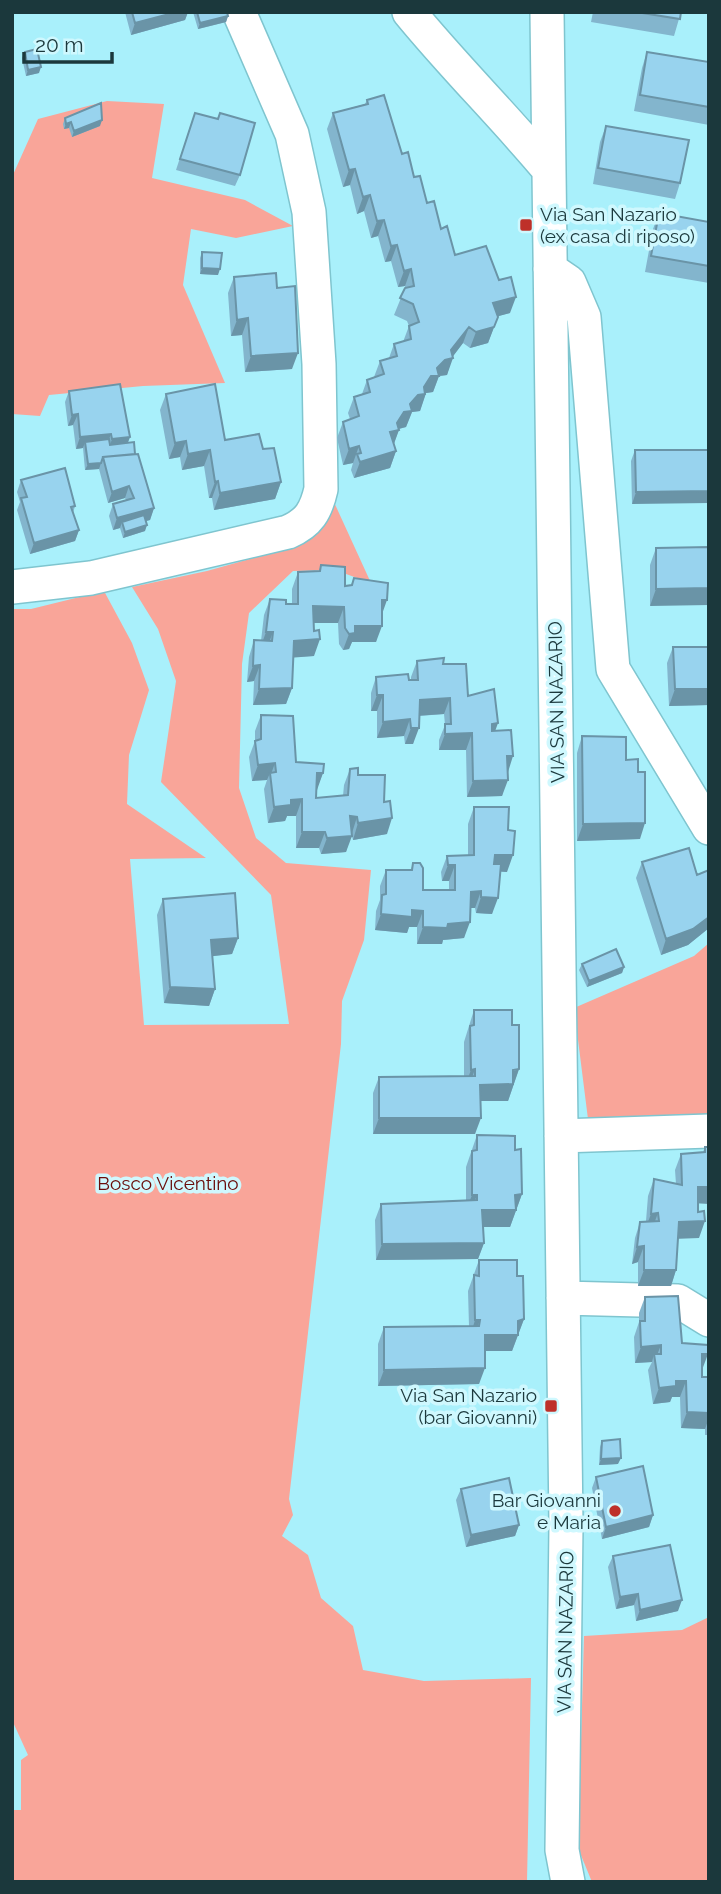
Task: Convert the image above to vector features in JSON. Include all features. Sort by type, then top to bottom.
[{"type":"street","points":[[12,587],[91,578],[288,532],[301,526],[313,515],[318,503],[321,489],[319,364],[309,212],[292,134],[239,12]]},
{"type":"street","points":[[409,12],[448,60],[510,124],[549,170]]},
{"type":"street","name":"VIA SAN NAZARIO","points":[[547,12],[566,1525],[562,1850],[568,1882]]},
{"type":"street","points":[[550,269],[569,282],[584,317],[613,669],[709,828]]},
{"type":"street","points":[[561,1136],[709,1131]]},
{"type":"street","points":[[564,1298],[678,1301],[709,1320]]},
{"type":"green space","points":[[107,101],[164,104],[152,178],[245,200],[293,226],[236,238],[191,229],[183,285],[225,383],[143,386],[49,395],[40,416],[12,414],[12,177],[38,119]]},
{"type":"green space","name":"Bosco Vicentino","points":[[333,500],[371,583],[335,570],[293,571],[249,613],[242,664],[239,788],[256,838],[286,863],[371,870],[364,940],[342,1001],[341,1044],[289,1499],[293,1515],[282,1536],[308,1555],[321,1598],[353,1626],[363,1670],[424,1681],[531,1678],[527,1882],[12,1882],[12,1810],[21,1810],[21,1760],[28,1755],[12,1720],[12,609],[31,609],[104,591],[132,643],[149,690],[129,755],[127,804],[206,858],[130,859],[144,1025],[289,1024],[271,895],[161,782],[176,681],[158,629],[132,587],[207,571],[285,549]]},
{"type":"green space","points":[[709,943],[709,1122],[589,1127],[574,1008],[694,956]]},
{"type":"green space","points":[[709,1617],[709,1882],[592,1882],[578,1848],[584,1636],[682,1630]]},
{"type":"building","points":[[132,12],[177,12],[135,23]]},
{"type":"building","points":[[197,12],[227,12],[228,16],[200,23]]},
{"type":"building","points":[[636,12],[681,12],[680,19]]},
{"type":"building","points":[[37,49],[41,67],[28,70],[25,52]]},
{"type":"building","points":[[647,52],[709,62],[709,107],[640,95]]},
{"type":"building","points":[[384,95],[402,154],[408,152],[414,177],[420,176],[427,203],[434,201],[441,229],[447,226],[455,255],[486,246],[499,280],[511,277],[516,297],[493,303],[498,317],[494,327],[476,332],[469,327],[451,350],[453,358],[445,360],[437,368],[439,376],[431,376],[424,387],[425,394],[418,395],[410,404],[412,411],[404,412],[397,423],[399,430],[390,432],[396,451],[360,462],[357,454],[361,453],[359,446],[349,449],[343,422],[359,416],[354,397],[370,392],[367,380],[384,374],[380,361],[397,356],[394,344],[411,339],[409,326],[419,322],[413,304],[400,298],[405,288],[414,286],[411,269],[404,271],[397,245],[391,246],[384,220],[377,221],[370,195],[363,197],[355,169],[349,170],[333,113],[368,104],[367,100]]},
{"type":"building","points":[[101,103],[102,120],[74,131],[71,122],[66,124],[65,118]]},
{"type":"building","points":[[195,113],[218,119],[220,113],[255,123],[240,175],[180,159]]},
{"type":"building","points":[[606,126],[689,140],[680,183],[598,168]]},
{"type":"building","points":[[659,213],[709,222],[709,266],[651,256]]},
{"type":"building","points":[[202,252],[222,253],[220,269],[202,268]]},
{"type":"building","points":[[276,273],[277,288],[295,286],[298,353],[251,356],[248,318],[237,320],[234,277]]},
{"type":"building","points":[[120,384],[130,437],[112,439],[111,434],[80,437],[78,414],[72,415],[69,391]]},
{"type":"building","points":[[215,384],[225,440],[259,434],[263,449],[274,448],[281,482],[220,493],[218,481],[215,482],[210,450],[188,454],[186,441],[175,443],[166,394]]},
{"type":"building","points":[[109,439],[110,445],[134,442],[135,454],[103,457],[101,463],[88,464],[85,442]]},
{"type":"building","points":[[635,450],[709,450],[709,491],[636,492]]},
{"type":"building","points":[[138,454],[154,508],[117,518],[113,504],[134,498],[129,486],[112,492],[103,457]]},
{"type":"building","points":[[65,468],[75,506],[71,507],[79,530],[34,543],[21,498],[27,497],[21,480]]},
{"type":"building","points":[[144,515],[147,525],[125,532],[122,522]]},
{"type":"building","points":[[709,547],[709,588],[656,589],[656,548]]},
{"type":"building","points":[[321,565],[345,567],[345,586],[352,585],[354,578],[388,583],[387,600],[382,600],[382,626],[355,626],[355,633],[349,634],[345,628],[344,607],[313,606],[314,631],[319,630],[320,639],[294,641],[292,688],[259,689],[260,665],[253,666],[254,640],[272,641],[273,632],[266,632],[270,599],[286,600],[286,604],[298,604],[298,572],[320,571]]},
{"type":"building","points":[[673,647],[709,647],[709,689],[675,689]]},
{"type":"building","points":[[444,658],[443,664],[466,664],[468,696],[494,689],[498,723],[492,724],[492,731],[511,730],[513,756],[507,756],[508,780],[473,781],[472,733],[445,734],[445,724],[451,724],[450,698],[420,700],[419,728],[411,728],[410,719],[383,722],[383,695],[377,695],[376,677],[408,674],[409,680],[418,680],[417,661]]},
{"type":"building","points":[[261,715],[293,716],[296,762],[324,764],[323,773],[317,773],[316,798],[348,795],[350,769],[358,768],[358,775],[385,775],[384,802],[390,801],[392,818],[358,823],[357,817],[350,816],[352,836],[327,838],[325,832],[302,832],[302,799],[291,800],[291,805],[274,807],[270,773],[276,772],[275,763],[258,765],[255,741],[261,739]]},
{"type":"building","points":[[582,736],[626,737],[626,760],[638,759],[638,772],[645,772],[645,823],[583,824]]},
{"type":"building","points":[[474,807],[509,807],[508,830],[515,831],[513,855],[495,855],[494,864],[501,864],[498,898],[481,897],[481,891],[471,892],[470,922],[448,924],[447,928],[423,927],[423,911],[412,910],[412,917],[381,914],[382,895],[386,894],[386,870],[412,870],[413,863],[420,863],[423,868],[423,890],[455,890],[455,865],[448,865],[447,856],[474,855]]},
{"type":"building","points":[[689,848],[697,875],[709,870],[709,917],[693,929],[666,939],[642,862]]},
{"type":"building","points":[[235,893],[238,938],[211,940],[215,989],[170,987],[163,899]]},
{"type":"building","points":[[616,949],[624,967],[589,981],[582,964]]},
{"type":"building","points":[[474,1010],[512,1010],[512,1025],[519,1025],[519,1069],[513,1070],[513,1084],[480,1085],[481,1118],[379,1118],[379,1077],[475,1076],[475,1069],[471,1070],[470,1026],[474,1025]]},
{"type":"building","points":[[477,1135],[515,1136],[515,1150],[521,1149],[522,1194],[515,1195],[516,1210],[482,1210],[484,1243],[382,1244],[381,1204],[477,1200],[477,1195],[472,1195],[472,1151],[477,1150]]},
{"type":"building","points":[[705,1147],[709,1147],[709,1187],[698,1187],[698,1212],[704,1211],[705,1221],[679,1222],[676,1270],[644,1270],[644,1246],[637,1247],[640,1222],[659,1221],[658,1213],[651,1214],[654,1179],[682,1185],[681,1154],[705,1152]]},
{"type":"building","points":[[479,1260],[517,1260],[517,1276],[523,1276],[524,1319],[518,1321],[518,1335],[485,1335],[485,1368],[384,1370],[384,1327],[479,1326],[480,1320],[475,1320],[474,1275],[479,1276]]},
{"type":"building","points":[[678,1296],[682,1343],[708,1345],[708,1354],[702,1354],[702,1377],[709,1377],[709,1413],[687,1412],[686,1381],[676,1381],[676,1386],[659,1388],[654,1354],[661,1354],[661,1345],[641,1347],[640,1321],[645,1321],[645,1297]]},
{"type":"building","points":[[620,1439],[621,1458],[601,1459],[602,1441]]},
{"type":"building","points":[[643,1466],[653,1515],[606,1527],[596,1477]]},
{"type":"building","points":[[509,1478],[519,1525],[471,1535],[461,1489]]},
{"type":"building","points":[[670,1545],[682,1600],[640,1610],[638,1594],[620,1597],[613,1556]]},
{"type":"place","name":"Via San Nazario (ex casa di riposo)","points":[[526,225]]},
{"type":"place","name":"Via San Nazario (bar Giovanni)","points":[[551,1406]]},
{"type":"place","name":"Bar Giovanni e Maria","points":[[615,1511]]}]
